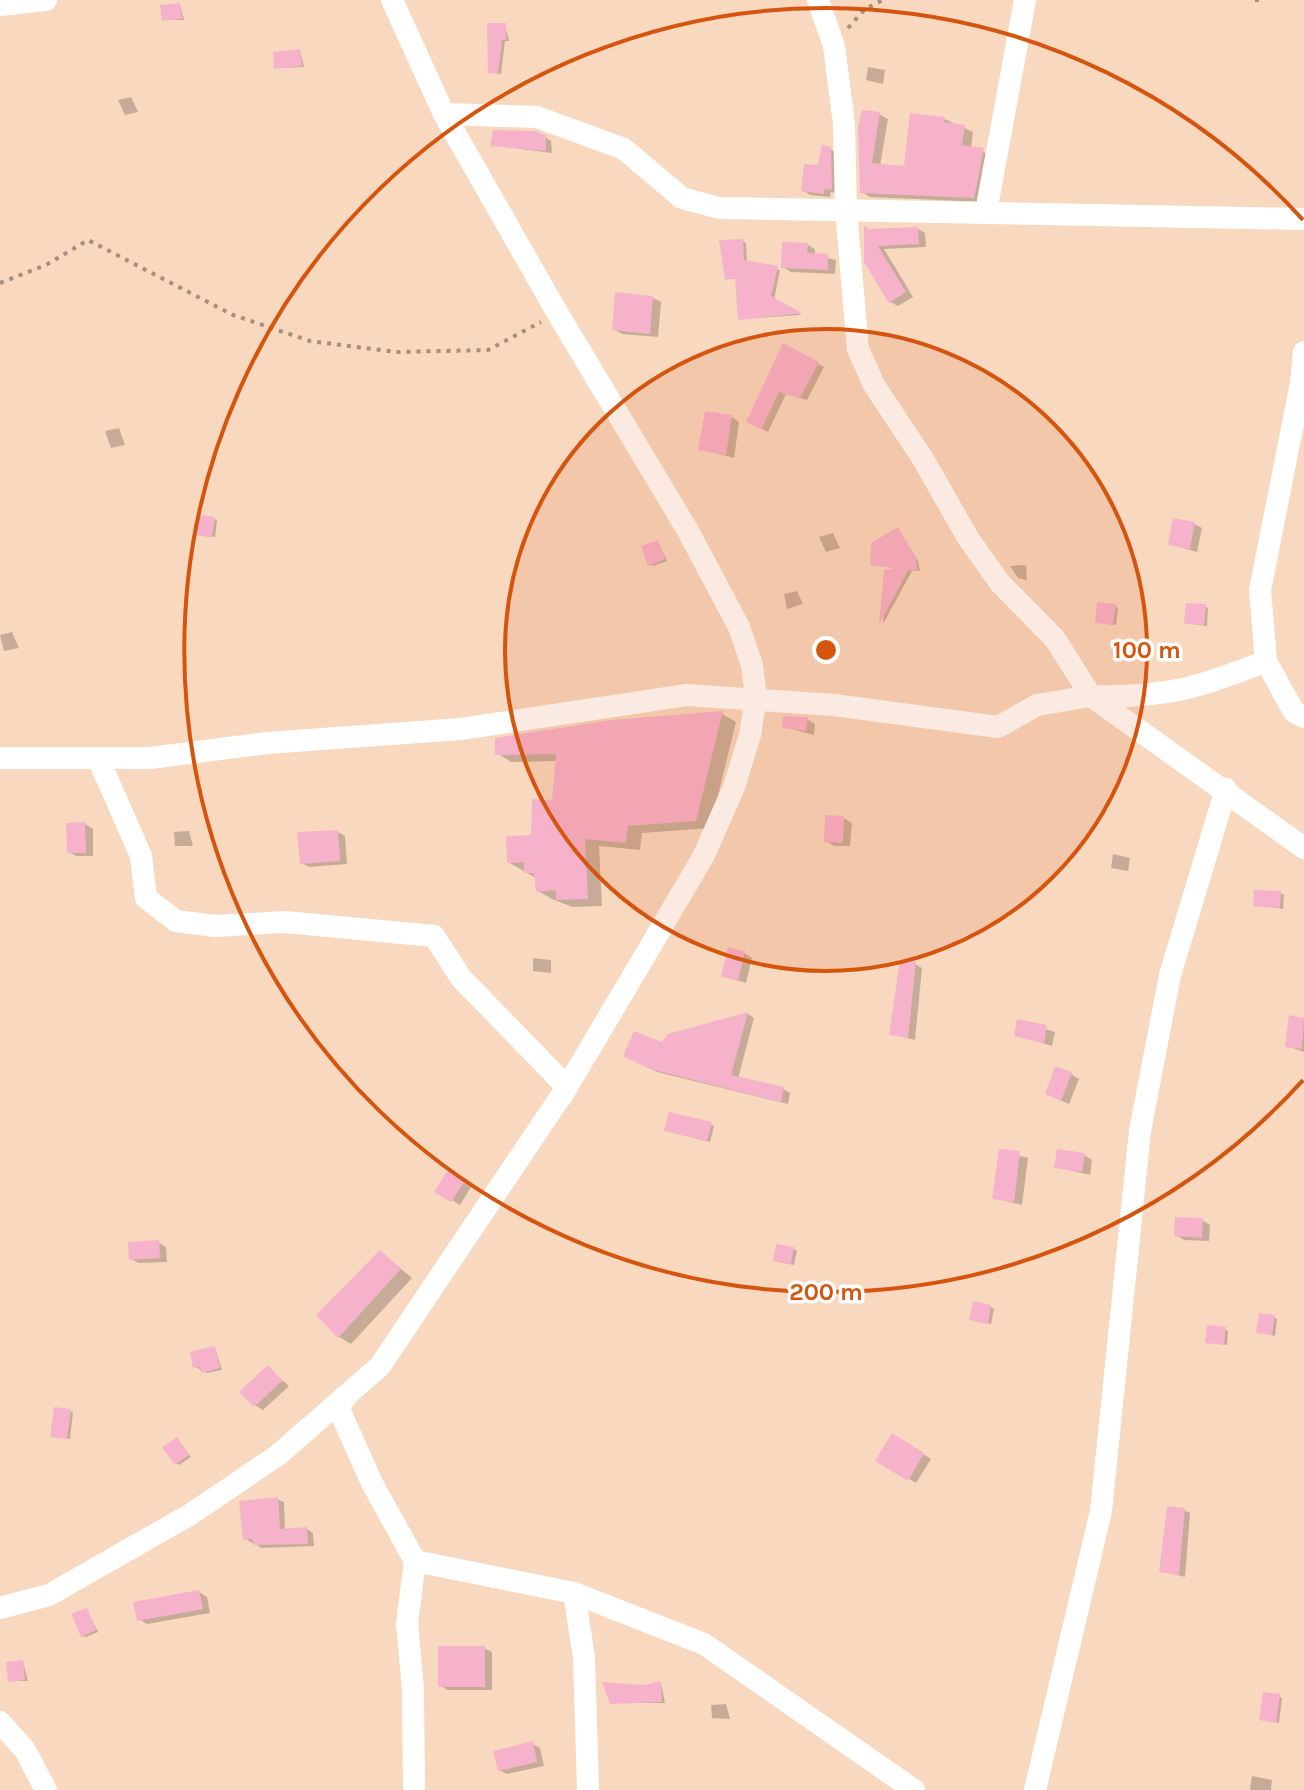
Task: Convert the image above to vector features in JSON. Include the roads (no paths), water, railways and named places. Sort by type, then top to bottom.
[{"type":"street","points":[[0,5],[46,0]]},
{"type":"street","points":[[392,0],[444,114],[558,314],[681,519],[739,627],[752,665],[756,697],[750,735],[734,787],[704,855],[500,1203],[338,1407],[372,1483],[415,1561],[407,1623],[413,1689],[414,1790]]},
{"type":"street","points":[[818,0],[834,46],[844,124],[846,211],[858,349],[874,385],[923,459],[968,538],[1000,583],[1055,639],[1091,696],[1226,789],[1304,848]]},
{"type":"street","points":[[986,212],[1025,0]]},
{"type":"street","points":[[444,114],[537,117],[624,149],[682,198],[719,208],[1304,219]]},
{"type":"street","points":[[1304,352],[1301,383],[1260,590],[1266,661],[1294,712],[1304,717]]},
{"type":"street","points":[[0,758],[150,758],[267,743],[461,729],[687,695],[756,697],[998,727],[1037,705],[1091,696],[1137,697],[1198,688],[1266,661]]},
{"type":"street","points":[[98,758],[141,856],[146,898],[176,921],[215,926],[285,922],[434,936],[461,978],[567,1087]]},
{"type":"street","points":[[1035,1790],[1101,1511],[1133,1190],[1152,1068],[1170,975],[1226,789]]},
{"type":"street","points":[[0,1608],[49,1595],[191,1514],[278,1455],[380,1366],[567,1087]]},
{"type":"street","points":[[415,1561],[574,1593],[704,1644],[914,1790]]},
{"type":"street","points":[[574,1593],[584,1657],[588,1790]]},
{"type":"street","points":[[0,1722],[25,1750],[46,1790]]}]
